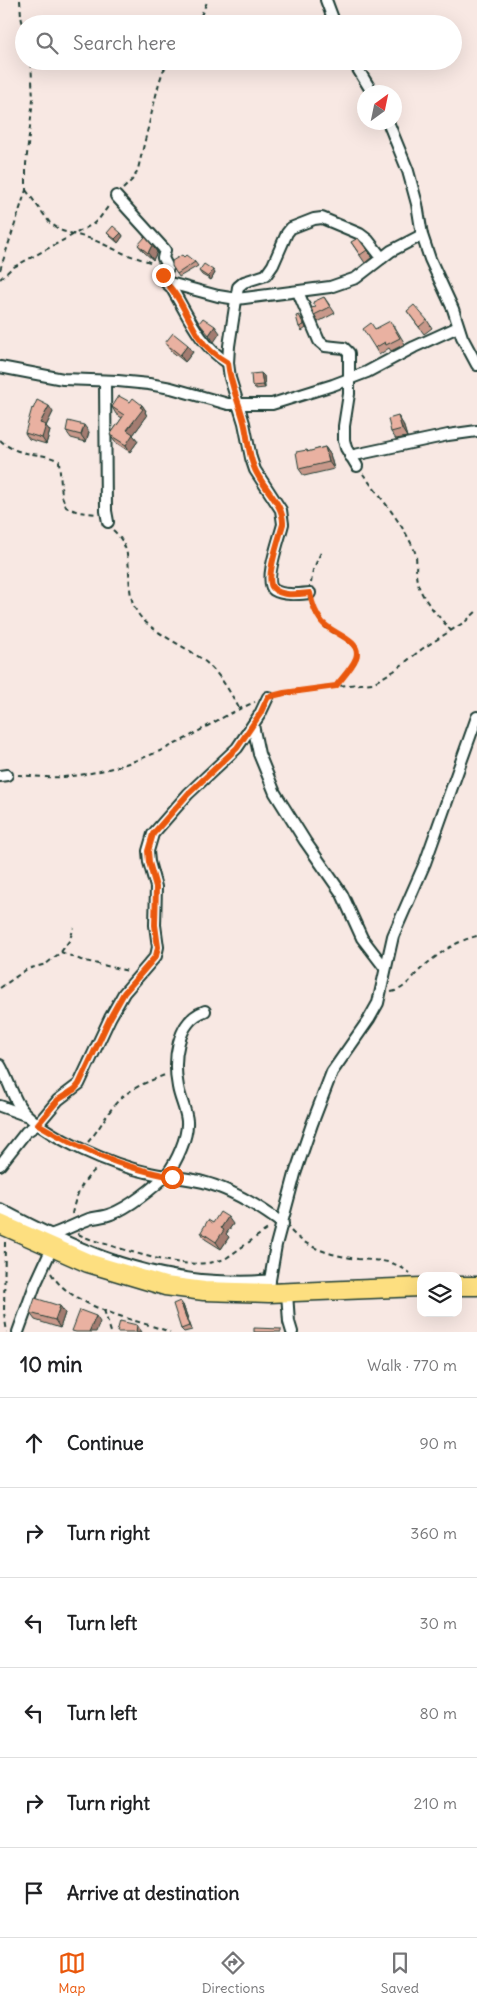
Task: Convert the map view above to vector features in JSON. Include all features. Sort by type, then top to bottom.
[{"type":"highway","points":[[3,1225],[49,1248],[126,1276],[165,1286],[204,1291],[341,1289],[417,1282]]},
{"type":"highway","points":[[462,1286],[477,1286]]},
{"type":"street","points":[[326,0],[332,15]]},
{"type":"street","points":[[359,70],[368,85]]},
{"type":"street","points":[[391,130],[410,177],[422,235],[430,258],[453,309],[458,327],[477,366]]},
{"type":"street","points":[[116,196],[165,250],[162,258],[168,266],[163,275],[163,280],[171,287],[204,344],[216,356],[228,363]]},
{"type":"street","points":[[310,593],[281,592],[273,589],[270,584],[272,565],[283,518],[277,504],[254,470],[239,405],[230,378],[228,363],[230,331],[237,299],[237,290],[240,285],[263,277],[269,272],[291,228],[314,219],[322,218],[360,234],[368,240],[382,258]]},
{"type":"street","points":[[166,282],[218,296],[237,299],[298,292],[342,284],[356,278],[404,243],[422,235]]},
{"type":"street","points":[[298,292],[319,341],[325,346],[344,348],[348,353],[348,406],[344,426],[346,448],[357,466]]},
{"type":"street","points":[[0,367],[63,379],[133,382],[164,387],[228,404],[272,404],[367,372],[414,347],[458,327]]},
{"type":"street","points":[[104,381],[107,519]]},
{"type":"street","points":[[350,456],[448,435],[477,431]]},
{"type":"street","points":[[0,1164],[26,1132],[38,1124],[58,1100],[75,1089],[79,1084],[124,993],[156,956],[158,947],[155,925],[156,887],[149,862],[150,841],[166,818],[202,779],[229,756],[246,737],[266,705],[268,697]]},
{"type":"street","points":[[292,1332],[275,1289],[276,1245],[281,1222],[323,1093],[343,1054],[374,1011],[381,992],[393,936],[424,863],[477,717]]},
{"type":"street","points":[[253,725],[259,754],[275,793],[304,841],[342,894],[362,938],[385,968]]},
{"type":"street","points":[[18,1332],[49,1248],[70,1229],[87,1220],[116,1212],[138,1198],[165,1176],[174,1161],[186,1133],[187,1120],[178,1088],[176,1058],[183,1031],[197,1014],[205,1011]]},
{"type":"street","points":[[0,1065],[18,1105],[26,1115],[82,1149],[146,1172],[203,1182],[223,1189],[281,1222]]},
{"type":"street","points":[[0,1106],[26,1115]]},
{"type":"street","points":[[0,1209],[49,1248]]},
{"type":"path","points":[[20,0],[21,15]]},
{"type":"path","points":[[201,15],[208,0]]},
{"type":"path","points":[[0,270],[26,190],[26,158],[33,99],[31,70]]},
{"type":"path","points":[[0,279],[12,268],[75,235],[99,219],[116,196],[134,178],[138,170],[164,70]]},
{"type":"path","points":[[26,190],[50,223],[62,232],[92,239],[138,259],[168,266]]},
{"type":"path","points":[[0,440],[12,450],[52,457],[59,461],[62,496],[66,508],[107,519],[121,538],[128,553],[132,604],[141,617],[202,658],[224,682],[239,708]]},
{"type":"path","points":[[357,466],[398,520],[414,548],[418,564],[415,575],[418,586],[451,631]]},
{"type":"path","points":[[322,550],[313,570],[310,593],[312,604],[322,622],[330,630],[356,646],[358,652],[356,659],[336,686]]},
{"type":"path","points":[[4,775],[62,777],[139,760],[186,738],[239,708],[268,697],[336,686],[373,683],[394,671],[477,611]]},
{"type":"path","points":[[0,988],[27,969],[46,964],[61,952],[69,941],[74,928]]},
{"type":"path","points":[[381,992],[396,991],[448,948],[461,940],[477,936]]},
{"type":"path","points":[[61,952],[101,966],[142,973]]},
{"type":"path","points":[[82,1149],[96,1133],[118,1100],[133,1088],[176,1070]]},
{"type":"path","points":[[109,1160],[93,1171],[74,1200],[70,1229],[87,1238],[149,1258],[176,1263],[217,1262],[225,1260],[281,1222],[300,1240],[314,1248],[351,1258],[385,1260],[398,1265],[417,1282]]},
{"type":"path","points":[[3,1225],[5,1325],[7,1332]]},
{"type":"path","points":[[49,1248],[55,1279],[66,1289],[82,1300],[104,1310],[170,1332]]},
{"type":"path","points":[[104,1310],[111,1332]]},
{"type":"building","points":[[113,226],[121,233],[115,239],[107,233]]},
{"type":"building","points":[[145,237],[152,245],[148,253],[138,245]]},
{"type":"building","points":[[358,238],[367,250],[360,255],[351,242]]},
{"type":"building","points":[[182,255],[184,257],[186,255],[195,262],[177,274],[172,266],[172,261]]},
{"type":"building","points":[[204,264],[213,270],[208,277],[199,271]]},
{"type":"building","points":[[324,297],[330,307],[314,315],[311,308],[316,307],[313,302]]},
{"type":"building","points":[[414,305],[427,320],[419,327],[407,311]]},
{"type":"building","points":[[299,315],[304,325],[299,327],[296,316]]},
{"type":"building","points":[[203,318],[215,326],[209,335],[199,323]]},
{"type":"building","points":[[390,321],[400,338],[386,345],[385,342],[375,348],[363,329],[371,323],[375,329]]},
{"type":"building","points":[[173,333],[188,345],[180,355],[165,343]]},
{"type":"building","points":[[261,373],[263,385],[252,386],[251,374]]},
{"type":"building","points":[[119,396],[130,402],[133,398],[142,405],[140,407],[143,409],[127,430],[133,434],[126,445],[110,435],[124,415],[112,407]]},
{"type":"building","points":[[37,400],[49,406],[40,423],[46,425],[42,438],[25,433],[32,408]]},
{"type":"building","points":[[398,416],[402,429],[391,432],[388,419]]},
{"type":"building","points":[[68,421],[84,425],[81,435],[66,431]]},
{"type":"building","points":[[325,447],[329,462],[299,469],[296,452],[307,450],[307,452]]},
{"type":"building","points":[[220,1212],[228,1217],[221,1228],[224,1230],[216,1242],[201,1232],[208,1220],[213,1223]]},
{"type":"building","points":[[35,1298],[60,1306],[55,1320],[30,1313]]},
{"type":"building","points":[[180,1301],[189,1326],[181,1329],[173,1304]]},
{"type":"building","points":[[80,1310],[96,1316],[89,1332],[72,1331]]},
{"type":"building","points":[[120,1321],[137,1325],[136,1332],[117,1332]]},
{"type":"building","points":[[254,1328],[281,1329],[281,1332],[254,1332]]},
{"type":"route","points":[[163,275],[163,280],[171,287],[204,344],[216,356],[228,363],[232,387],[244,423],[254,470],[281,510],[283,524],[272,565],[270,584],[273,589],[288,594],[310,593],[312,604],[322,622],[330,630],[356,646],[358,652],[356,659],[336,686],[268,697],[266,705],[237,748],[202,779],[153,834],[148,851],[156,887],[155,925],[158,947],[156,956],[124,993],[79,1084],[75,1089],[58,1100],[38,1124],[82,1149],[112,1161],[146,1172],[172,1177]]}]
